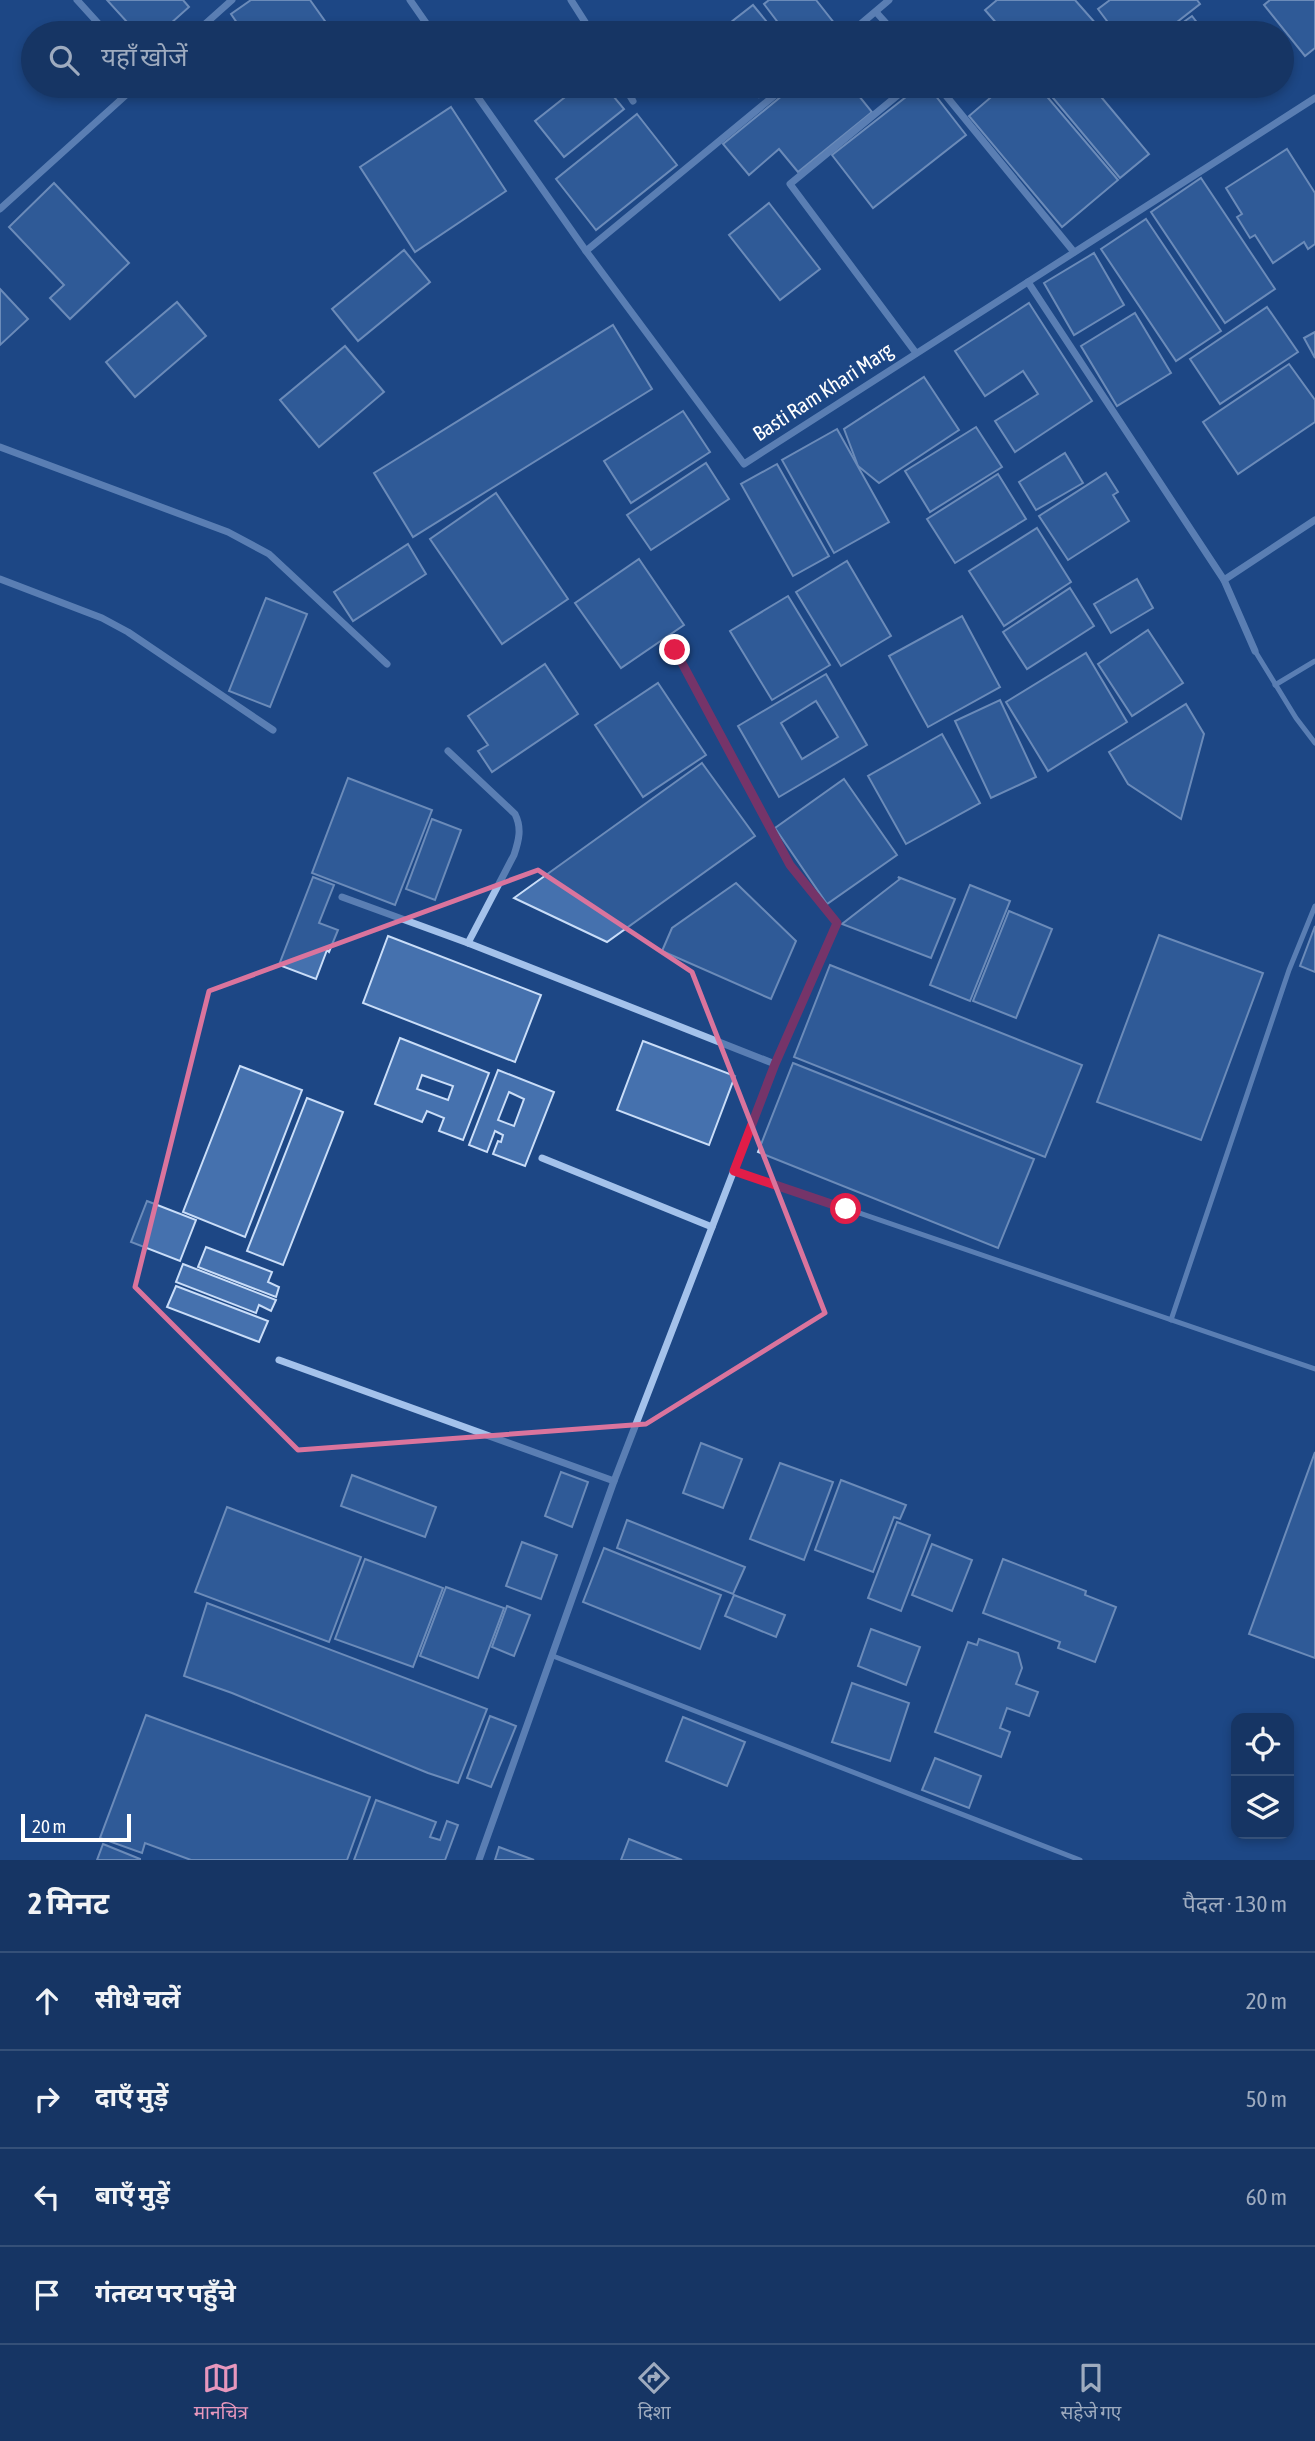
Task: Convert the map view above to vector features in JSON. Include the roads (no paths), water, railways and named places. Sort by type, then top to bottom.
[{"type":"street","points":[[76,0],[96,21]]},
{"type":"street","points":[[208,21],[232,0]]},
{"type":"street","points":[[410,0],[425,21]]},
{"type":"street","points":[[572,0],[585,21]]},
{"type":"street","points":[[865,21],[889,0]]},
{"type":"street","points":[[876,12],[884,21]]},
{"type":"street","points":[[0,209],[123,98]]},
{"type":"street","name":"Basti Ram Khari Marg","points":[[478,98],[586,251],[744,464],[1315,98]]},
{"type":"street","points":[[631,98],[633,102]]},
{"type":"street","points":[[586,251],[771,98]]},
{"type":"street","points":[[894,98],[790,184],[916,353]]},
{"type":"street","points":[[949,98],[1074,252]]},
{"type":"street","points":[[1028,282],[1224,580],[1255,651]]},
{"type":"street","points":[[0,447],[228,532],[252,544],[281,564],[387,664]]},
{"type":"street","points":[[1224,580],[1315,520]]},
{"type":"street","points":[[0,579],[102,618],[128,632],[273,730]]},
{"type":"street","points":[[479,1860],[614,1481],[775,1064],[837,923],[790,865],[675,650]]},
{"type":"street","points":[[449,751],[515,814],[520,824],[514,855],[468,943]]},
{"type":"street","points":[[342,897],[468,943],[775,1064]]},
{"type":"street","points":[[542,1158],[712,1227]]},
{"type":"street","points":[[279,1360],[614,1481]]},
{"type":"lane","points":[[1255,651],[1296,718],[1315,743]]},
{"type":"lane","points":[[1275,685],[1315,661]]},
{"type":"lane","points":[[1171,1320],[1289,970],[1315,906]]},
{"type":"lane","points":[[734,1171],[1315,1369]]},
{"type":"lane","points":[[552,1656],[1080,1860]]}]
